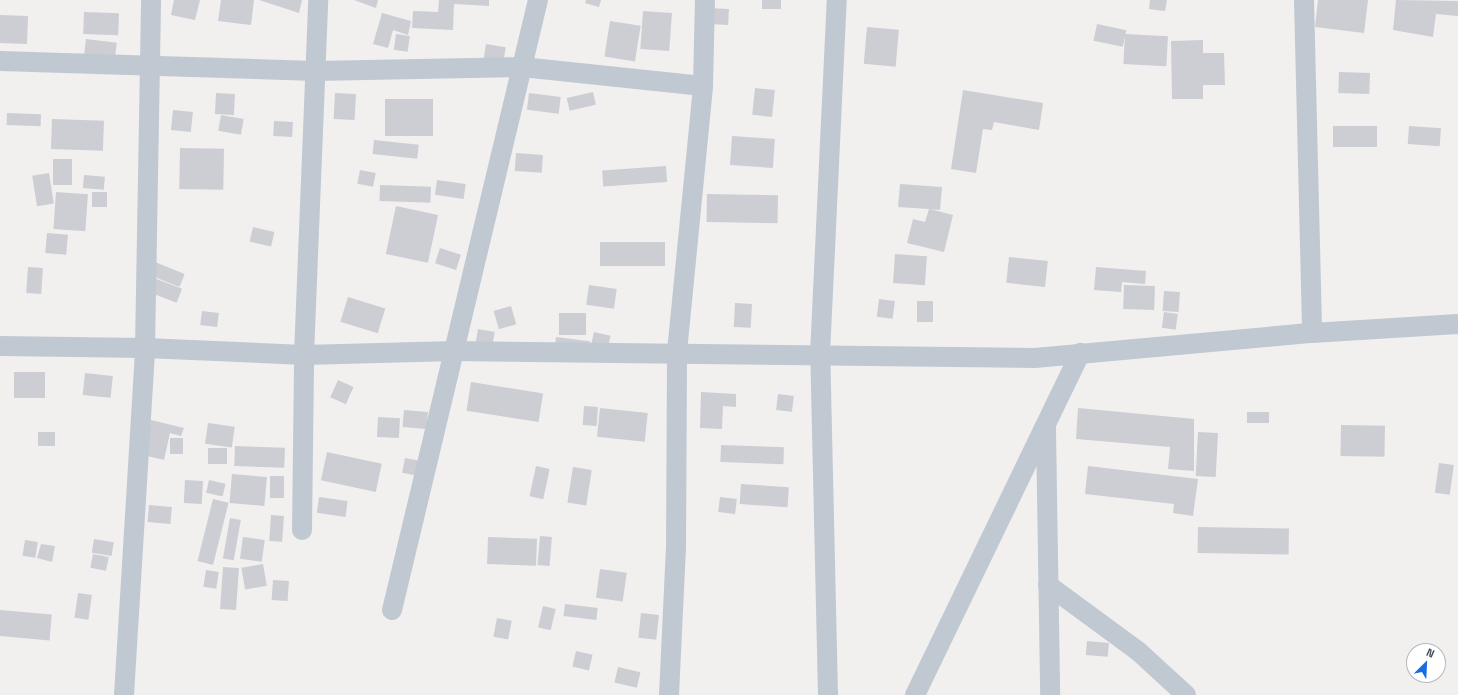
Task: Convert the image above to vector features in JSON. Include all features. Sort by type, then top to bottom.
[{"type":"street","points":[[124,695],[145,348],[151,0]]},
{"type":"street","points":[[302,530],[304,355],[318,0]]},
{"type":"street","points":[[392,610],[538,0]]},
{"type":"street","points":[[669,695],[676,549],[677,352],[703,86],[705,0]]},
{"type":"street","points":[[828,695],[820,355],[837,0]]},
{"type":"street","points":[[1304,0],[1312,332]]},
{"type":"street","points":[[0,61],[150,63],[315,71],[522,67],[703,86]]},
{"type":"street","points":[[0,346],[145,348],[304,355],[454,351],[677,352],[1035,358],[1312,332],[1458,324]]},
{"type":"street","points":[[915,695],[1080,353]]},
{"type":"street","points":[[1046,425],[1050,695]]},
{"type":"street","points":[[1048,585],[1138,651],[1186,695]]},
{"type":"building","points":[[174,0],[200,0],[195,20],[171,15]]},
{"type":"building","points":[[221,0],[254,0],[251,25],[218,21]]},
{"type":"building","points":[[259,0],[302,0],[299,13]]},
{"type":"building","points":[[354,0],[378,0],[376,8]]},
{"type":"building","points":[[439,0],[489,0],[489,6],[454,4],[453,30],[412,28],[413,11],[438,12]]},
{"type":"building","points":[[586,0],[601,0],[599,7],[585,3]]},
{"type":"building","points":[[762,0],[781,0],[781,9],[762,9]]},
{"type":"building","points":[[1150,0],[1167,0],[1165,11],[1149,9]]},
{"type":"building","points":[[1318,0],[1368,0],[1364,33],[1315,27]]},
{"type":"building","points":[[1396,0],[1458,1],[1458,16],[1436,14],[1433,37],[1393,30]]},
{"type":"building","points":[[709,8],[729,9],[728,25],[708,24]]},
{"type":"building","points":[[643,11],[672,13],[669,51],[640,49]]},
{"type":"building","points":[[84,12],[119,13],[118,35],[83,34]]},
{"type":"building","points":[[382,13],[411,21],[408,35],[393,30],[388,48],[373,44]]},
{"type":"building","points":[[0,15],[28,16],[27,44],[0,43]]},
{"type":"building","points":[[610,21],[641,26],[635,61],[604,57]]},
{"type":"building","points":[[1097,24],[1126,30],[1123,47],[1093,41]]},
{"type":"building","points":[[867,27],[899,30],[896,67],[864,64]]},
{"type":"building","points":[[396,34],[410,36],[408,52],[394,50]]},
{"type":"building","points":[[1125,34],[1168,36],[1166,66],[1123,64]]},
{"type":"building","points":[[86,39],[117,43],[115,59],[84,55]]},
{"type":"building","points":[[1203,40],[1203,53],[1224,53],[1225,85],[1203,85],[1203,99],[1172,99],[1171,41]]},
{"type":"building","points":[[486,44],[506,47],[503,64],[483,61]]},
{"type":"building","points":[[1339,72],[1370,73],[1369,94],[1338,93]]},
{"type":"building","points":[[755,88],[775,90],[772,117],[752,115]]},
{"type":"building","points":[[963,90],[1043,103],[1039,130],[994,122],[992,130],[983,129],[976,173],[951,169]]},
{"type":"building","points":[[593,92],[596,105],[570,111],[567,98]]},
{"type":"building","points":[[216,93],[235,94],[234,115],[215,114]]},
{"type":"building","points":[[335,93],[356,94],[355,120],[334,119]]},
{"type":"building","points":[[529,93],[561,97],[559,114],[527,110]]},
{"type":"building","points":[[385,99],[433,99],[433,136],[385,136]]},
{"type":"building","points":[[173,110],[193,112],[191,132],[171,130]]},
{"type":"building","points":[[7,113],[41,114],[41,126],[7,125]]},
{"type":"building","points":[[221,115],[244,119],[241,135],[218,131]]},
{"type":"building","points":[[52,119],[104,121],[103,151],[51,149]]},
{"type":"building","points":[[274,121],[293,122],[292,137],[273,136]]},
{"type":"building","points":[[1333,126],[1377,126],[1377,147],[1333,147]]},
{"type":"building","points":[[1409,126],[1441,128],[1440,146],[1408,144]]},
{"type":"building","points":[[732,136],[775,139],[773,168],[730,165]]},
{"type":"building","points":[[374,140],[419,145],[417,159],[373,154]]},
{"type":"building","points":[[180,148],[224,149],[223,190],[179,189]]},
{"type":"building","points":[[516,153],[543,155],[542,173],[515,171]]},
{"type":"building","points":[[53,159],[72,159],[72,185],[53,185]]},
{"type":"building","points":[[666,166],[667,182],[603,186],[602,170]]},
{"type":"building","points":[[360,170],[376,173],[373,187],[357,184]]},
{"type":"building","points":[[49,173],[54,204],[37,206],[32,176]]},
{"type":"building","points":[[84,175],[105,177],[104,190],[83,188]]},
{"type":"building","points":[[437,180],[466,184],[464,199],[435,195]]},
{"type":"building","points":[[900,184],[942,187],[940,210],[930,209],[953,215],[944,252],[907,243],[913,219],[925,222],[929,209],[898,207]]},
{"type":"building","points":[[380,185],[431,187],[430,203],[379,201]]},
{"type":"building","points":[[56,192],[88,194],[85,231],[53,229]]},
{"type":"building","points":[[92,192],[107,192],[107,207],[92,207]]},
{"type":"building","points":[[707,194],[778,195],[778,223],[707,222]]},
{"type":"building","points":[[396,206],[438,215],[428,263],[386,254]]},
{"type":"building","points":[[253,227],[274,232],[271,247],[250,242]]},
{"type":"building","points":[[47,233],[68,235],[66,255],[45,253]]},
{"type":"building","points":[[600,242],[665,242],[665,266],[600,266]]},
{"type":"building","points":[[440,248],[461,255],[456,270],[435,263]]},
{"type":"building","points":[[895,254],[927,256],[925,285],[893,283]]},
{"type":"building","points":[[1009,257],[1048,261],[1045,287],[1006,283]]},
{"type":"building","points":[[155,262],[185,274],[179,287],[150,275]]},
{"type":"building","points":[[28,267],[43,268],[41,294],[26,293]]},
{"type":"building","points":[[1096,267],[1146,271],[1145,284],[1122,282],[1121,292],[1094,290]]},
{"type":"building","points":[[154,278],[182,289],[177,303],[149,292]]},
{"type":"building","points":[[589,285],[617,289],[614,309],[586,305]]},
{"type":"building","points":[[1124,285],[1155,286],[1154,310],[1123,309]]},
{"type":"building","points":[[1164,291],[1180,292],[1179,312],[1163,311]]},
{"type":"building","points":[[348,297],[385,308],[378,333],[340,322]]},
{"type":"building","points":[[879,299],[895,301],[893,319],[877,317]]},
{"type":"building","points":[[917,301],[933,301],[933,322],[917,322]]},
{"type":"building","points":[[735,303],[752,304],[751,328],[734,327]]},
{"type":"building","points":[[511,306],[516,324],[499,329],[494,311]]},
{"type":"building","points":[[202,311],[219,313],[217,327],[200,325]]},
{"type":"building","points":[[1164,312],[1178,314],[1176,330],[1162,328]]},
{"type":"building","points":[[559,313],[586,313],[586,335],[559,335]]},
{"type":"building","points":[[478,329],[495,332],[491,352],[475,349]]},
{"type":"building","points":[[594,332],[611,336],[607,350],[591,347]]},
{"type":"building","points":[[556,337],[590,341],[588,356],[554,352]]},
{"type":"building","points":[[14,372],[45,372],[45,398],[14,398]]},
{"type":"building","points":[[85,373],[113,376],[111,398],[83,395]]},
{"type":"building","points":[[338,380],[354,387],[346,404],[330,397]]},
{"type":"building","points":[[471,382],[543,393],[539,422],[466,411]]},
{"type":"building","points":[[701,392],[736,394],[736,407],[723,406],[722,429],[700,428]]},
{"type":"building","points":[[778,394],[794,396],[792,412],[776,410]]},
{"type":"building","points":[[584,406],[598,407],[597,426],[583,425]]},
{"type":"building","points":[[600,408],[648,413],[645,442],[597,437]]},
{"type":"building","points":[[1078,408],[1194,419],[1194,471],[1168,469],[1170,447],[1076,439]]},
{"type":"building","points":[[404,410],[428,412],[426,429],[403,427]]},
{"type":"building","points":[[1247,412],[1269,412],[1269,423],[1247,423]]},
{"type":"building","points":[[378,417],[400,418],[399,438],[377,437]]},
{"type":"building","points":[[151,420],[184,428],[181,436],[170,433],[164,460],[143,455]]},
{"type":"building","points":[[208,423],[235,427],[232,448],[205,444]]},
{"type":"building","points":[[1341,425],[1385,426],[1384,457],[1340,456]]},
{"type":"building","points":[[38,432],[55,432],[55,446],[38,446]]},
{"type":"building","points":[[1198,432],[1218,433],[1216,477],[1196,476]]},
{"type":"building","points":[[170,438],[183,438],[183,454],[170,454]]},
{"type":"building","points":[[721,445],[784,447],[783,464],[720,462]]},
{"type":"building","points":[[235,446],[285,448],[284,468],[234,466]]},
{"type":"building","points":[[208,448],[227,448],[227,464],[208,464]]},
{"type":"building","points":[[327,452],[382,464],[376,492],[321,480]]},
{"type":"building","points":[[405,458],[420,461],[417,476],[402,473]]},
{"type":"building","points":[[1439,463],[1454,465],[1450,495],[1435,493]]},
{"type":"building","points":[[536,466],[550,469],[543,499],[530,496]]},
{"type":"building","points":[[1088,466],[1198,479],[1193,516],[1173,513],[1174,504],[1085,494]]},
{"type":"building","points":[[573,467],[592,470],[586,506],[567,503]]},
{"type":"building","points":[[232,474],[267,477],[264,506],[229,503]]},
{"type":"building","points":[[270,476],[284,476],[284,498],[270,498]]},
{"type":"building","points":[[185,480],[203,481],[202,504],[184,503]]},
{"type":"building","points":[[209,480],[226,484],[223,496],[206,493]]},
{"type":"building","points":[[741,484],[789,487],[787,507],[740,504]]},
{"type":"building","points":[[319,497],[348,501],[345,517],[317,513]]},
{"type":"building","points":[[720,497],[737,499],[735,514],[718,512]]},
{"type":"building","points":[[213,499],[229,503],[213,565],[198,561]]},
{"type":"building","points":[[149,505],[172,507],[170,524],[148,522]]},
{"type":"building","points":[[271,515],[284,516],[282,542],[269,541]]},
{"type":"building","points":[[230,518],[241,520],[234,560],[223,558]]},
{"type":"building","points":[[1198,527],[1289,529],[1289,555],[1198,553]]},
{"type":"building","points":[[540,536],[552,537],[549,566],[537,565]]},
{"type":"building","points":[[243,537],[265,540],[262,562],[240,559]]},
{"type":"building","points":[[488,537],[537,539],[536,566],[487,564]]},
{"type":"building","points":[[94,539],[114,542],[112,556],[92,553]]},
{"type":"building","points":[[25,540],[38,542],[35,558],[22,556]]},
{"type":"building","points":[[41,544],[55,546],[52,562],[37,558]]},
{"type":"building","points":[[93,554],[109,557],[106,571],[90,568]]},
{"type":"building","points":[[263,564],[267,586],[245,589],[241,568]]},
{"type":"building","points":[[223,567],[239,568],[236,610],[220,609]]},
{"type":"building","points":[[600,569],[627,573],[623,601],[596,598]]},
{"type":"building","points":[[206,570],[219,572],[216,589],[203,587]]},
{"type":"building","points":[[273,580],[289,581],[288,601],[272,600]]},
{"type":"building","points":[[78,593],[92,595],[88,620],[75,618]]},
{"type":"building","points":[[565,604],[598,608],[596,620],[564,616]]},
{"type":"building","points":[[543,606],[556,609],[551,630],[538,627]]},
{"type":"building","points":[[0,610],[52,615],[50,640],[0,636]]},
{"type":"building","points":[[641,613],[659,615],[656,640],[638,638]]},
{"type":"building","points":[[497,618],[512,621],[508,640],[493,637]]},
{"type":"building","points":[[1087,641],[1109,643],[1108,657],[1086,655]]},
{"type":"building","points":[[576,651],[593,655],[589,670],[572,667]]},
{"type":"building","points":[[618,667],[640,672],[637,688],[614,683]]}]
